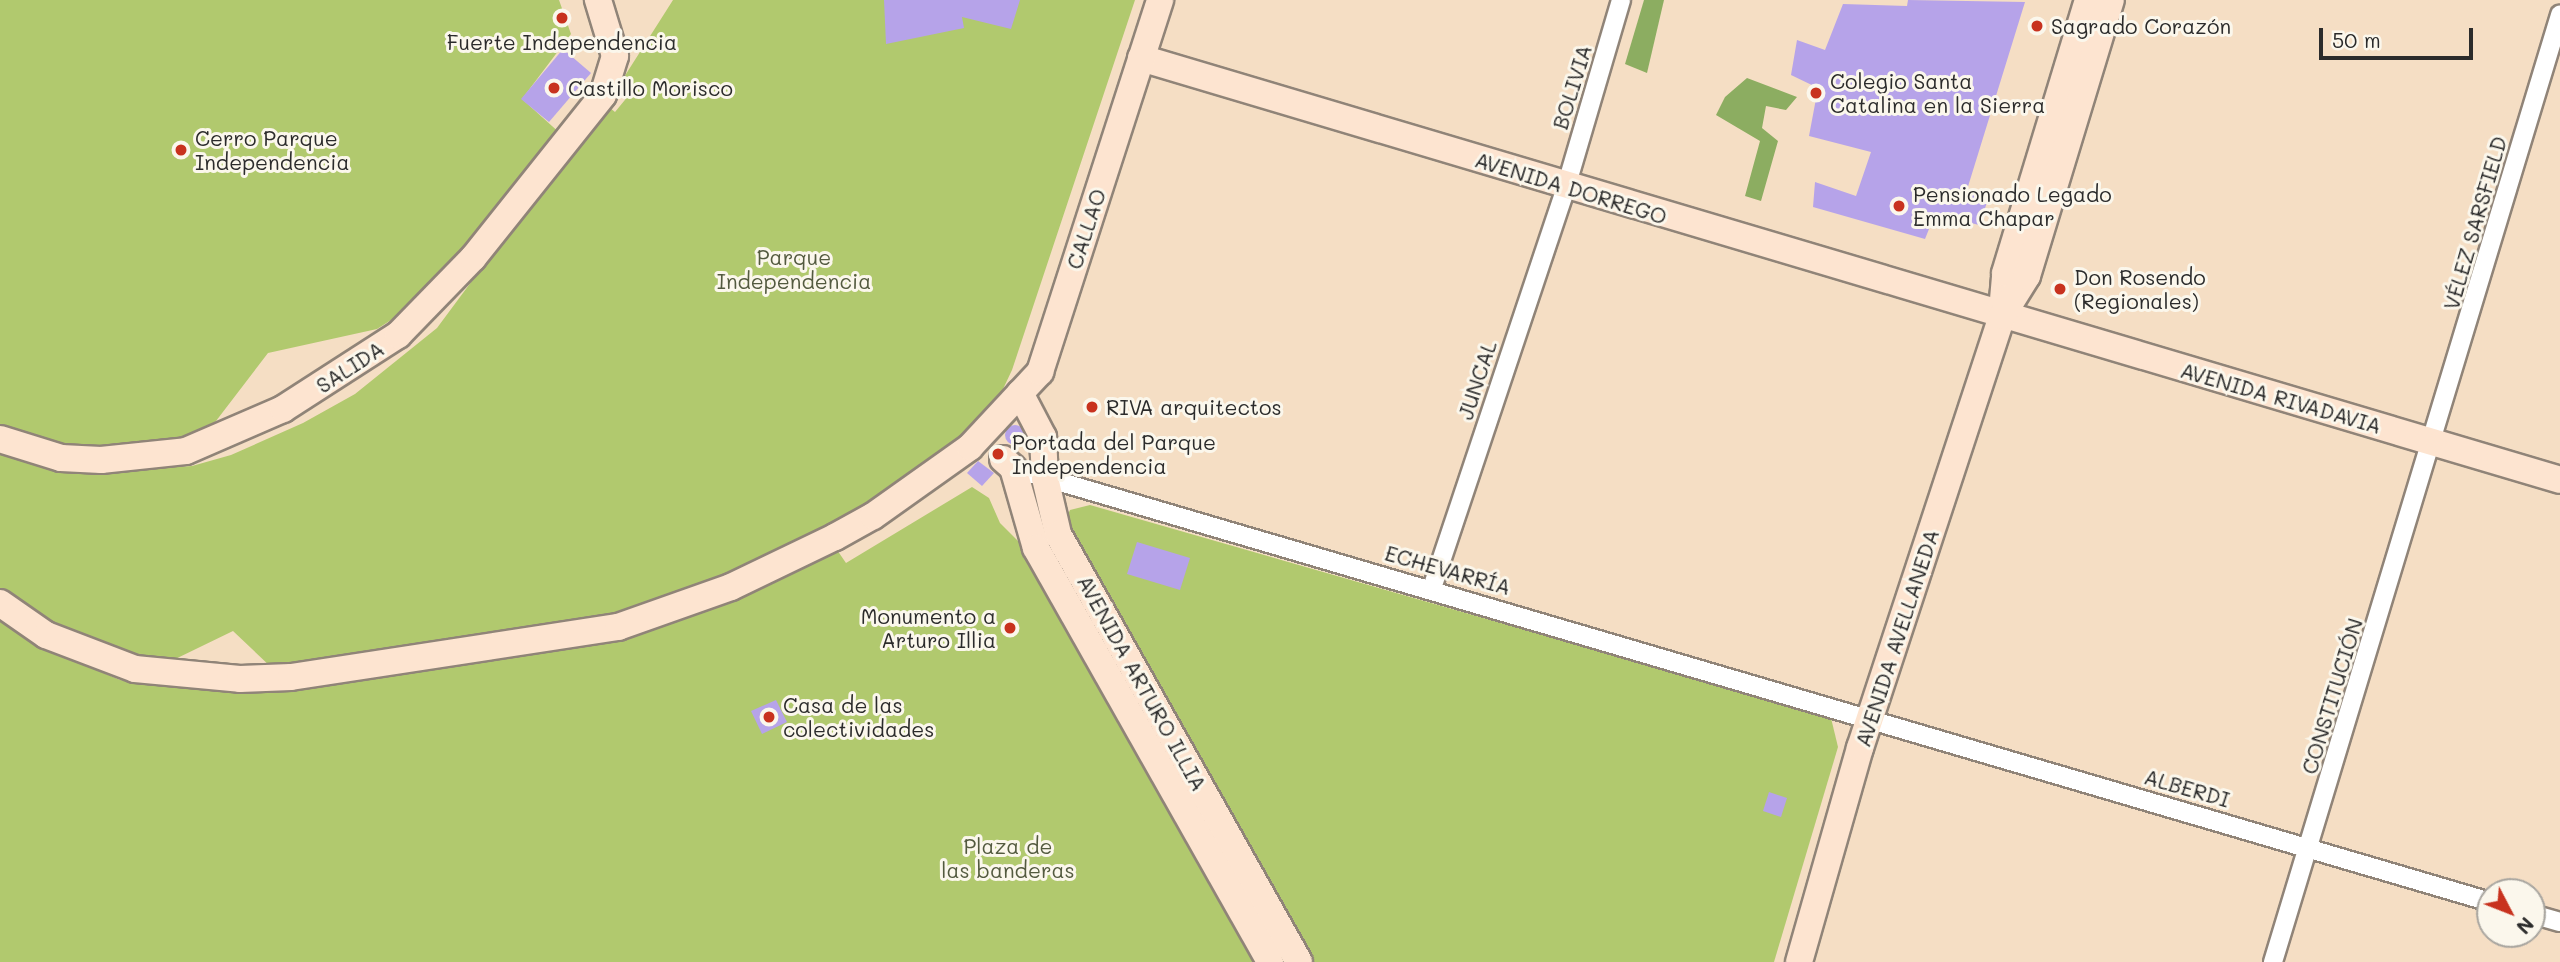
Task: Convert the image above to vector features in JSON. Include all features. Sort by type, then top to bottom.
[{"type":"street","name":"SALIDA","points":[[0,439],[61,458],[139,457],[186,452],[283,409],[361,362],[433,304],[603,95],[615,56],[598,0]]},
{"type":"street","name":"CALLAO","points":[[0,603],[46,635],[79,650],[135,669],[186,676],[291,677],[541,642],[618,627],[781,565],[997,453],[1020,393],[1040,372],[1160,0]]},
{"type":"street","name":"BOLIVIA","points":[[1566,187],[1621,0]]},
{"type":"street","points":[[2002,316],[2005,273],[2088,0]]},
{"type":"street","points":[[2002,316],[2027,276],[2111,0]]},
{"type":"street","name":"VÉLEZ SARSFIELD","points":[[2434,443],[2560,15]]},
{"type":"street","name":"AVENIDA DORREGO","points":[[1141,58],[2002,316]]},
{"type":"street","name":"JUNCAL","points":[[1432,588],[1566,187]]},
{"type":"street","name":"AVENIDA RIVADAVIA","points":[[2002,316],[2560,480]]},
{"type":"street","name":"AVENIDA AVELLANEDA","points":[[1799,962],[1870,719],[2002,316]]},
{"type":"street","name":"AVENIDA ARTURO ILLIA","points":[[1020,393],[1043,437],[1045,478],[1058,534],[1299,962]]},
{"type":"street","name":"CONSTITUCIÓN","points":[[2273,962],[2434,443]]},
{"type":"street","name":"AVENIDA ARTURO ILLIA","points":[[997,453],[1036,548],[1270,962]]},
{"type":"street","name":"ECHEVARRÍA","points":[[997,453],[1045,478],[1432,588],[1870,719]]},
{"type":"street","name":"ALBERDI","points":[[1870,719],[2476,898]]},
{"type":"green space","points":[[0,0],[559,0],[571,34],[522,99],[562,135],[484,227],[402,313],[377,329],[268,353],[216,421],[188,440],[99,451],[48,444],[0,429]]},
{"type":"green space","name":"Parque Independencia","points":[[673,0],[1135,0],[1012,370],[995,406],[957,447],[906,486],[742,571],[620,615],[272,668],[233,631],[165,664],[72,638],[0,591],[0,450],[81,473],[192,466],[231,455],[303,423],[355,394],[437,328],[604,103],[615,112],[629,95],[619,85]]},
{"type":"green space","points":[[1644,0],[1664,0],[1647,73],[1625,64]]},
{"type":"green space","points":[[1747,78],[1797,97],[1786,110],[1766,106],[1762,128],[1778,141],[1761,201],[1745,196],[1760,141],[1716,115],[1725,97]]},
{"type":"green space","name":"Plaza de las banderas","points":[[972,487],[989,498],[1000,523],[1024,547],[1256,962],[0,962],[0,617],[71,659],[120,680],[181,687],[312,688],[534,654],[623,632],[835,547],[846,563]]},
{"type":"green space","points":[[1090,505],[1831,718],[1838,747],[1774,962],[1308,962],[1064,523],[1070,510]]},
{"type":"building","points":[[884,0],[1020,0],[1011,29],[962,17],[964,28],[886,44]]},
{"type":"building","name":"Colegio Santa Catalina en la Sierra","points":[[1908,0],[2025,2],[1966,193],[1989,197],[1979,225],[1935,214],[1925,239],[1813,207],[1815,182],[1856,196],[1871,152],[1809,136],[1818,88],[1791,75],[1797,40],[1825,50],[1843,4],[1907,6]]},
{"type":"building","name":"Castillo Morisco","points":[[563,49],[591,73],[549,122],[521,99]]},
{"type":"building","points":[[1015,425],[1022,428],[1025,435],[1022,442],[1015,445],[1008,442],[1005,435],[1008,428]]},
{"type":"building","points":[[978,461],[994,473],[982,486],[967,473]]},
{"type":"building","points":[[1137,542],[1190,558],[1180,590],[1127,574]]},
{"type":"building","name":"Casa de las colectividades","points":[[776,700],[787,722],[762,734],[751,711]]},
{"type":"building","points":[[1769,792],[1787,798],[1781,817],[1763,811]]},
{"type":"place","name":"Fuerte Independencia","points":[[562,18]]},
{"type":"place","name":"Sagrado Corazón","points":[[2037,26]]},
{"type":"place","name":"Castillo Morisco","points":[[554,88]]},
{"type":"place","name":"Colegio Santa Catalina en la Sierra","points":[[1816,93]]},
{"type":"place","name":"Cerro Parque Independencia","points":[[181,150]]},
{"type":"place","name":"Pensionado Legado Emma Chapar","points":[[1899,206]]},
{"type":"place","name":"Don Rosendo (Regionales)","points":[[2060,289]]},
{"type":"place","name":"RIVA arquitectos","points":[[1092,407]]},
{"type":"place","name":"Portada del Parque Independencia","points":[[998,454]]},
{"type":"place","name":"Monumento a Arturo Illia","points":[[1010,628]]},
{"type":"place","name":"Casa de las colectividades","points":[[769,717]]}]
